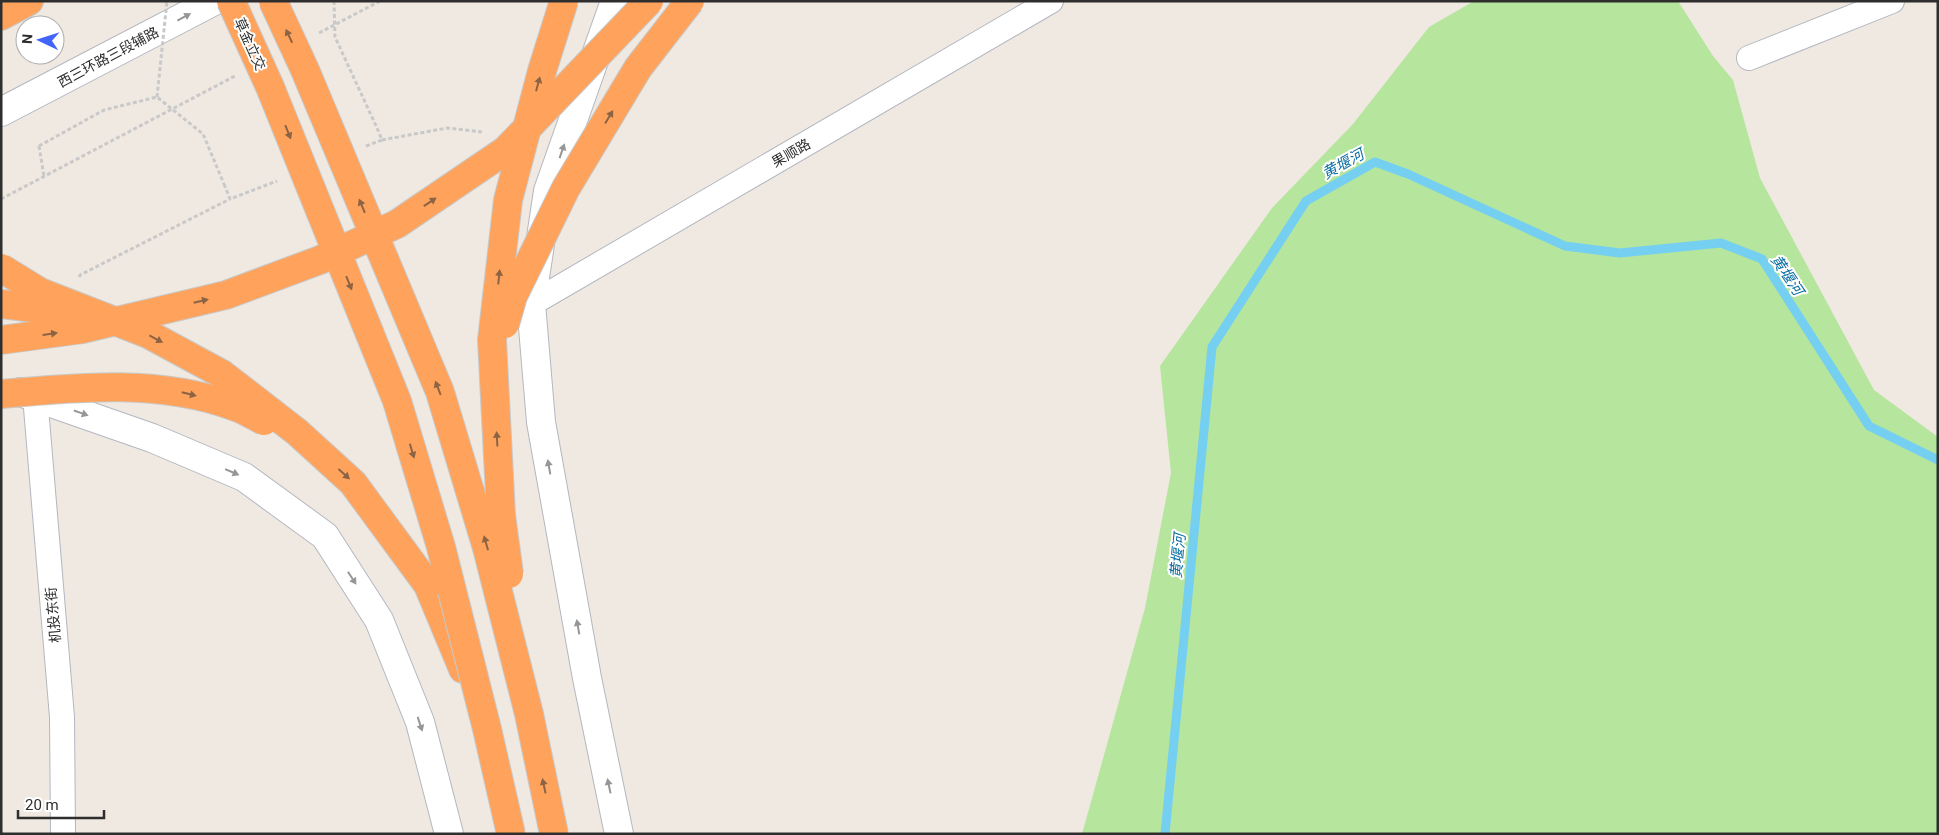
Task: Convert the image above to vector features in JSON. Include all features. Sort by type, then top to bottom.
[{"type":"highway","points":[[1,16],[29,1]]},
{"type":"highway","name":"草金立交","points":[[231,1],[270,87],[397,401],[441,547],[487,729]]},
{"type":"highway","points":[[273,1],[440,392],[487,548],[529,714],[554,834]]},
{"type":"highway","points":[[529,714],[501,515],[492,340],[508,200],[542,71],[564,1]]},
{"type":"highway","points":[[604,50],[631,1]]},
{"type":"highway","points":[[1,340],[83,329],[226,295],[320,260],[397,224],[506,150],[649,1]]},
{"type":"highway","points":[[494,366],[513,296],[566,188],[638,68],[690,1]]},
{"type":"highway","points":[[1,268],[40,292],[148,334],[222,374],[298,432],[353,483],[428,584],[487,729],[511,834]]},
{"type":"highway","points":[[1,304],[42,310],[154,312]]},
{"type":"highway","points":[[1,394],[78,387],[183,392],[234,406],[312,446]]},
{"type":"main road","name":"西三环路三段辅路","points":[[1,112],[214,1]]},
{"type":"main road","points":[[615,1],[548,191],[531,304],[541,422],[587,678],[619,834]]},
{"type":"main road","points":[[1,387],[35,396],[152,438],[244,477],[325,536],[379,620],[420,722],[449,834]]},
{"type":"street","name":"果顺路","points":[[531,304],[1051,1]]},
{"type":"street","points":[[1749,58],[1892,1]]},
{"type":"street","name":"机投东街","points":[[35,396],[62,718],[63,834]]},
{"type":"path","points":[[157,97],[167,1]]},
{"type":"path","points":[[334,1],[335,37],[377,128]]},
{"type":"path","points":[[318,33],[380,1]]},
{"type":"path","points":[[1,199],[239,74]]},
{"type":"path","points":[[44,176],[39,146],[104,110],[157,97]]},
{"type":"path","points":[[157,97],[203,134],[224,184]]},
{"type":"path","points":[[382,140],[447,128],[486,133]]},
{"type":"path","points":[[76,284],[80,275],[230,199]]},
{"type":"green space","points":[[1474,1],[1678,1],[1713,56],[1733,80],[1760,178],[1874,390],[1938,437],[1938,834],[1082,834],[1145,608],[1171,473],[1160,366],[1272,208],[1353,124],[1429,27]]},
{"type":"waterway","name":"黄堰河","points":[[1165,834],[1212,347],[1306,201],[1375,162],[1408,174],[1565,246],[1620,253],[1721,243],[1762,259],[1869,426],[1938,460]]}]
